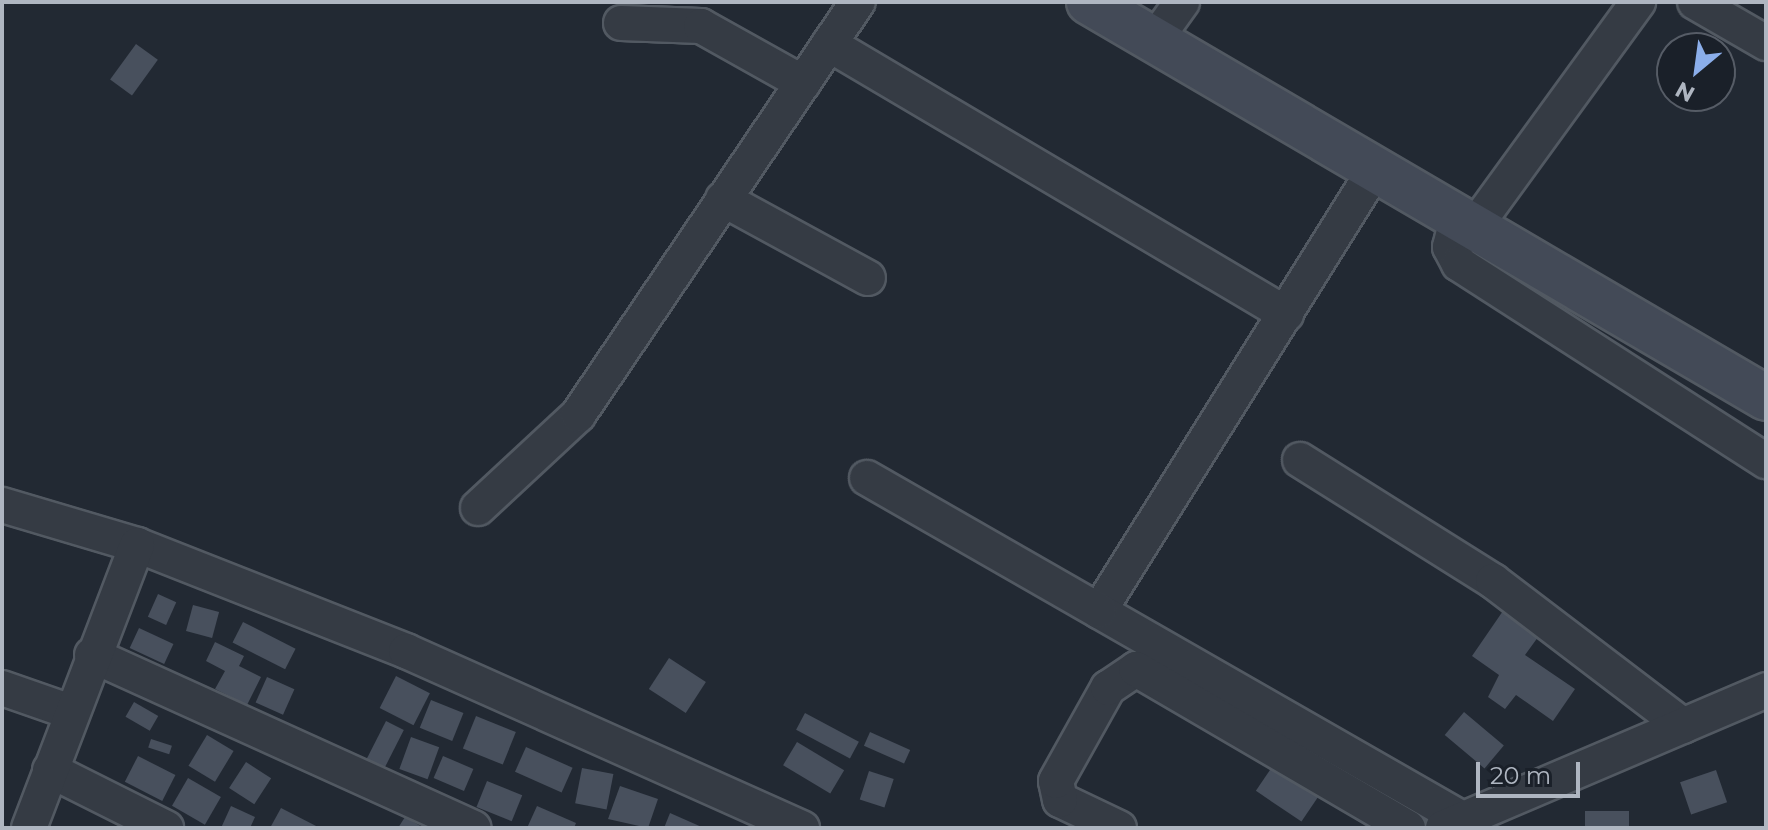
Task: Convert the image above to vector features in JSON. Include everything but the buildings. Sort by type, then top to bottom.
[{"type":"street","points":[[478,508],[578,415],[858,2]]},
{"type":"street","points":[[1089,2],[1467,220],[1766,398]]},
{"type":"street","points":[[1154,41],[1182,2]]},
{"type":"street","points":[[1638,2],[1467,220],[1450,247],[1459,264],[1766,461]]},
{"type":"street","points":[[1695,2],[1766,43]]},
{"type":"street","points":[[621,23],[701,26],[803,83]]},
{"type":"street","points":[[829,44],[1286,314]]},
{"type":"street","points":[[1099,611],[1376,168]]},
{"type":"street","points":[[723,199],[868,278]]},
{"type":"street","points":[[1300,460],[1493,581],[1683,726]]},
{"type":"street","points":[[867,478],[1099,611],[1451,823],[1766,690]]},
{"type":"street","points":[[2,505],[137,545],[406,651],[802,828]]},
{"type":"street","points":[[29,828],[92,655],[137,545]]},
{"type":"street","points":[[92,655],[474,828]]},
{"type":"street","points":[[1119,828],[1060,800],[1056,781],[1108,688],[1136,669],[1408,828]]},
{"type":"street","points":[[2,688],[71,712]]},
{"type":"street","points":[[50,770],[166,828]]}]
